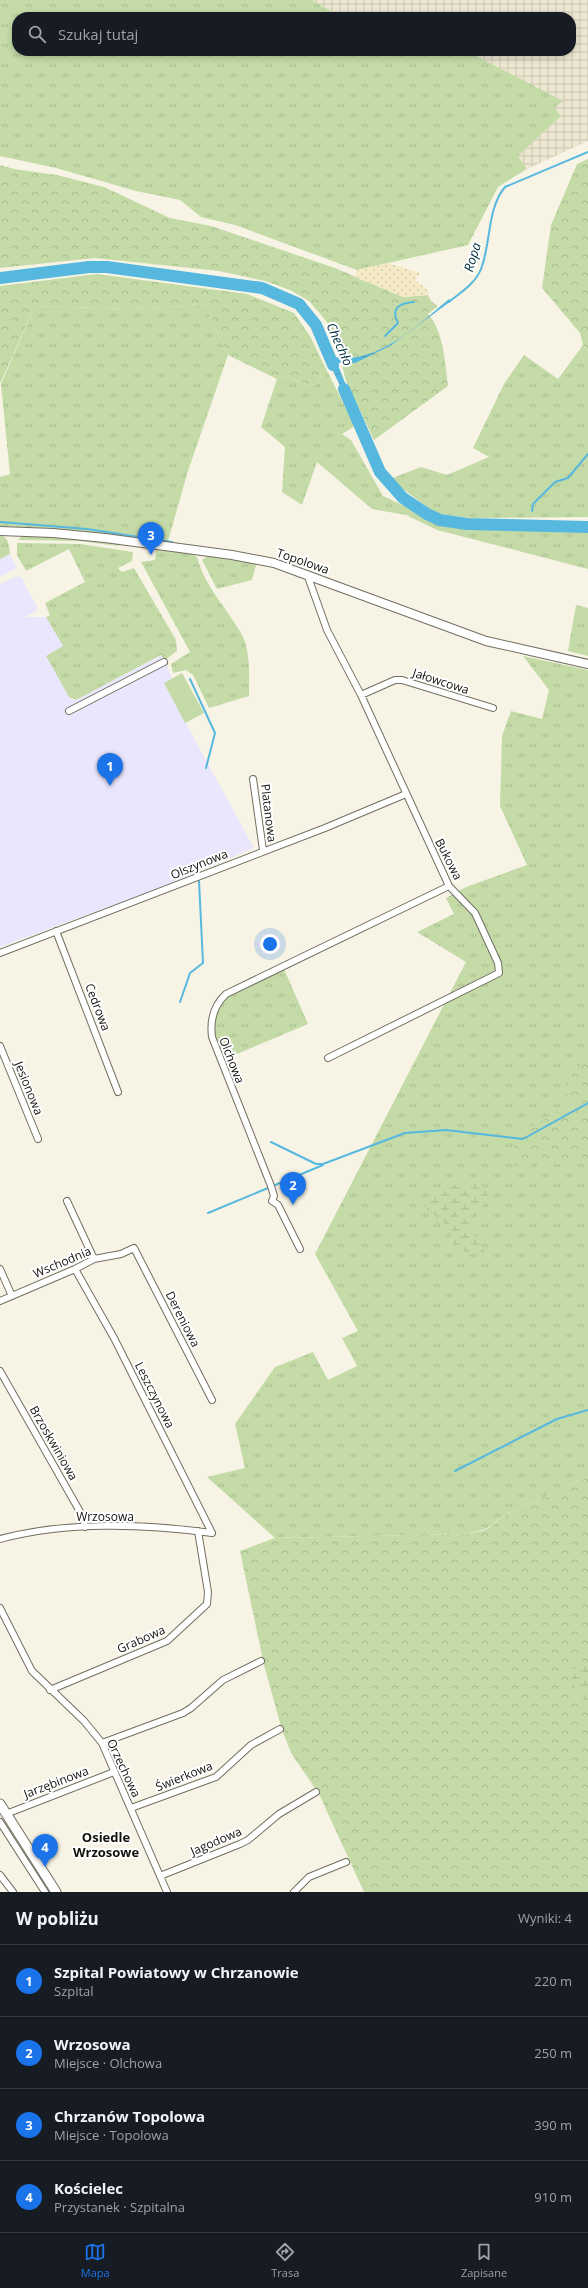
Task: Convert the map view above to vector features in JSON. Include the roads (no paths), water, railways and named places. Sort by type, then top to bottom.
[{"type":"main road","points":[[0,1804],[56,1892]]},
{"type":"street","name":"Topolowa","points":[[0,531],[53,533],[98,537],[227,554],[274,563],[486,641],[588,664]]},
{"type":"street","name":"Bukowa","points":[[307,574],[327,630],[361,695],[449,886],[475,913],[498,963],[499,973],[328,1058]]},
{"type":"street","points":[[69,711],[164,662]]},
{"type":"street","name":"Jałowcowa","points":[[361,695],[395,680],[402,680],[493,708]]},
{"type":"street","name":"Platanowa","points":[[254,779],[263,850]]},
{"type":"street","name":"Olszynowa","points":[[0,952],[263,850],[325,828],[406,794]]},
{"type":"street","name":"Olchowa","points":[[300,1249],[278,1205],[272,1201],[274,1196],[271,1186],[212,1037],[211,1021],[215,1005],[226,994],[449,886]]},
{"type":"street","name":"Cedrowa","points":[[56,931],[118,1092]]},
{"type":"street","name":"Jesionowa","points":[[0,1046],[38,1140]]},
{"type":"street","points":[[67,1201],[94,1259]]},
{"type":"street","name":"Wschodnia","points":[[0,1301],[76,1269],[94,1259],[121,1254],[134,1248]]},
{"type":"street","name":"Dereniowa","points":[[134,1248],[212,1400]]},
{"type":"street","name":"Leszczynowa","points":[[76,1269],[114,1338],[212,1533]]},
{"type":"street","points":[[0,1270],[12,1296]]},
{"type":"street","name":"Brzoskwiniowa","points":[[0,1371],[83,1517],[85,1527]]},
{"type":"street","name":"Wrzosowa","points":[[0,1540],[56,1528],[85,1527],[198,1531],[212,1533]]},
{"type":"street","name":"Grabowa","points":[[50,1690],[166,1641],[207,1604],[208,1592],[198,1531]]},
{"type":"street","name":"Orzechowa","points":[[0,1608],[32,1671],[50,1690],[84,1721],[102,1743],[167,1892]]},
{"type":"street","points":[[102,1743],[183,1713],[191,1708],[223,1680],[261,1661]]},
{"type":"street","name":"Świerkowa","points":[[130,1808],[216,1777],[251,1745],[280,1729]]},
{"type":"street","name":"Jarzębinowa","points":[[6,1814],[114,1772]]},
{"type":"street","name":"Jagodowa","points":[[160,1876],[248,1840],[279,1814],[316,1792]]},
{"type":"street","points":[[0,1822],[44,1892]]},
{"type":"street","points":[[294,1892],[309,1877],[346,1862]]},
{"type":"street","points":[[0,1875],[13,1892]]},
{"type":"water","points":[[449,299],[451,301],[390,346],[355,363],[337,363],[353,402],[348,403],[324,352],[330,349],[334,357],[350,358],[366,355],[381,349],[410,331]]},
{"type":"waterway","name":"Ropa","points":[[449,302],[475,279],[481,269],[495,205],[505,187],[588,152]]},
{"type":"waterway","name":"Chechło","points":[[0,278],[89,267],[107,267],[262,288],[299,304],[316,325],[333,365]]},
{"type":"waterway","points":[[385,336],[398,323],[395,314],[398,307],[414,302]]},
{"type":"waterway","name":"Chechło","points":[[344,389],[380,472],[403,498],[427,514],[440,520],[467,524],[588,527]]},
{"type":"waterway","points":[[532,511],[533,504],[555,482],[568,478],[588,454]]},
{"type":"waterway","name":"Chechło","points":[[515,525],[517,521]]},
{"type":"waterway","points":[[0,522],[87,529],[172,542]]},
{"type":"waterway","points":[[190,679],[215,733],[206,768]]},
{"type":"waterway","points":[[180,1002],[190,973],[203,963],[199,881]]},
{"type":"waterway","points":[[271,1142],[316,1164],[323,1164],[405,1133],[446,1130],[523,1139],[588,1103]]},
{"type":"waterway","points":[[208,1213],[323,1165]]},
{"type":"waterway","points":[[455,1471],[557,1419],[588,1410]]},
{"type":"place","name":"Chrzanów Topolowa","points":[[151,555]]},
{"type":"place","name":"Szpital Powiatowy w Chrzanowie","points":[[110,786]]},
{"type":"place","name":"Wrzosowa","points":[[293,1205]]},
{"type":"place","name":"Kościelec","points":[[45,1867]]},
{"type":"district","name":"Osiedle Wrzosowe","points":[[106,1844]]}]
